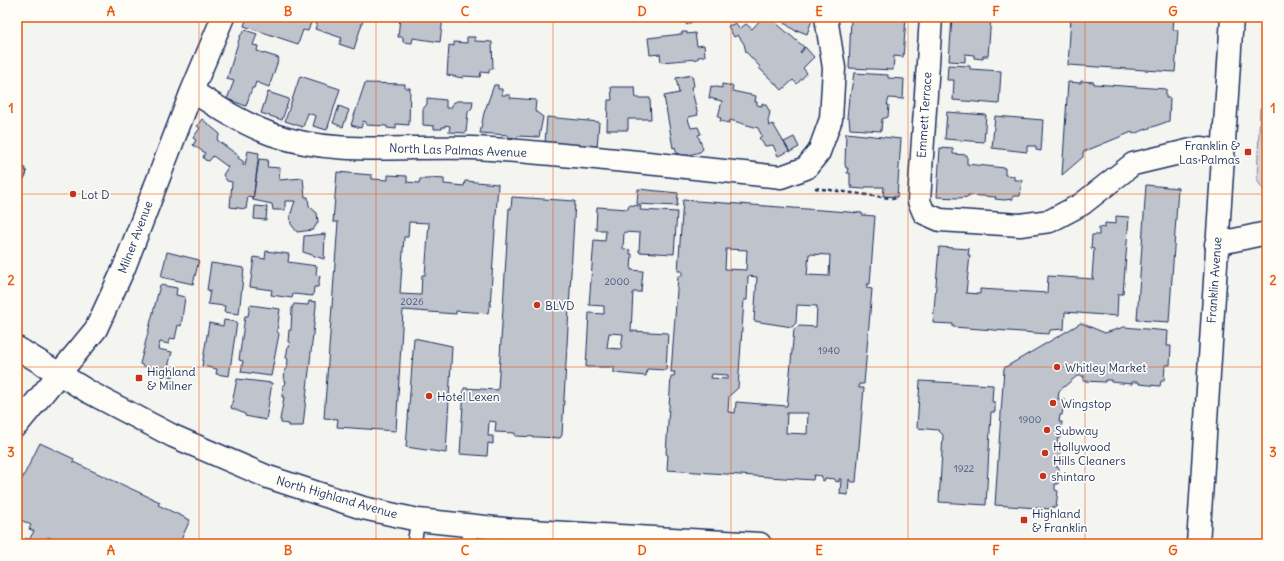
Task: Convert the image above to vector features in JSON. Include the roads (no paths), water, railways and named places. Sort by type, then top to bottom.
[{"type":"street","name":"Milner Avenue","points":[[17,425],[96,329],[124,268],[192,91],[223,17]]},
{"type":"street","name":"North Las Palmas Avenue","points":[[192,91],[234,118],[272,134],[311,143],[351,147],[489,149],[780,177],[806,168],[819,152],[830,119],[834,68],[826,17]]},
{"type":"street","name":"Emmett Terrace","points":[[931,17],[921,207],[940,220],[1020,225],[1050,221],[1082,204],[1133,164],[1200,148],[1222,151]]},
{"type":"street","name":"Franklin Avenue","points":[[1198,544],[1222,151],[1232,17]]},
{"type":"street","points":[[1216,244],[1267,233]]},
{"type":"street","name":"North Highland Avenue","points":[[17,348],[89,392],[172,436],[268,477],[363,508],[418,520],[470,535],[514,530],[760,544]]},
{"type":"lane","points":[[414,544],[418,520]]},
{"type":"place","name":"Franklin & Las Palmas","points":[[1248,152]]},
{"type":"place","name":"Lot D","points":[[73,194]]},
{"type":"place","name":"BLVD","points":[[537,305]]},
{"type":"place","name":"Whitley Market","points":[[1057,367]]},
{"type":"place","name":"Highland & Milner","points":[[139,378]]},
{"type":"place","name":"Hotel Lexen","points":[[429,396]]},
{"type":"place","name":"Wingstop","points":[[1053,403]]},
{"type":"place","name":"Subway","points":[[1047,430]]},
{"type":"place","name":"Hollywood Hills Cleaners","points":[[1045,453]]},
{"type":"place","name":"shintaro","points":[[1043,476]]},
{"type":"place","name":"Highland & Franklin","points":[[1024,520]]}]
